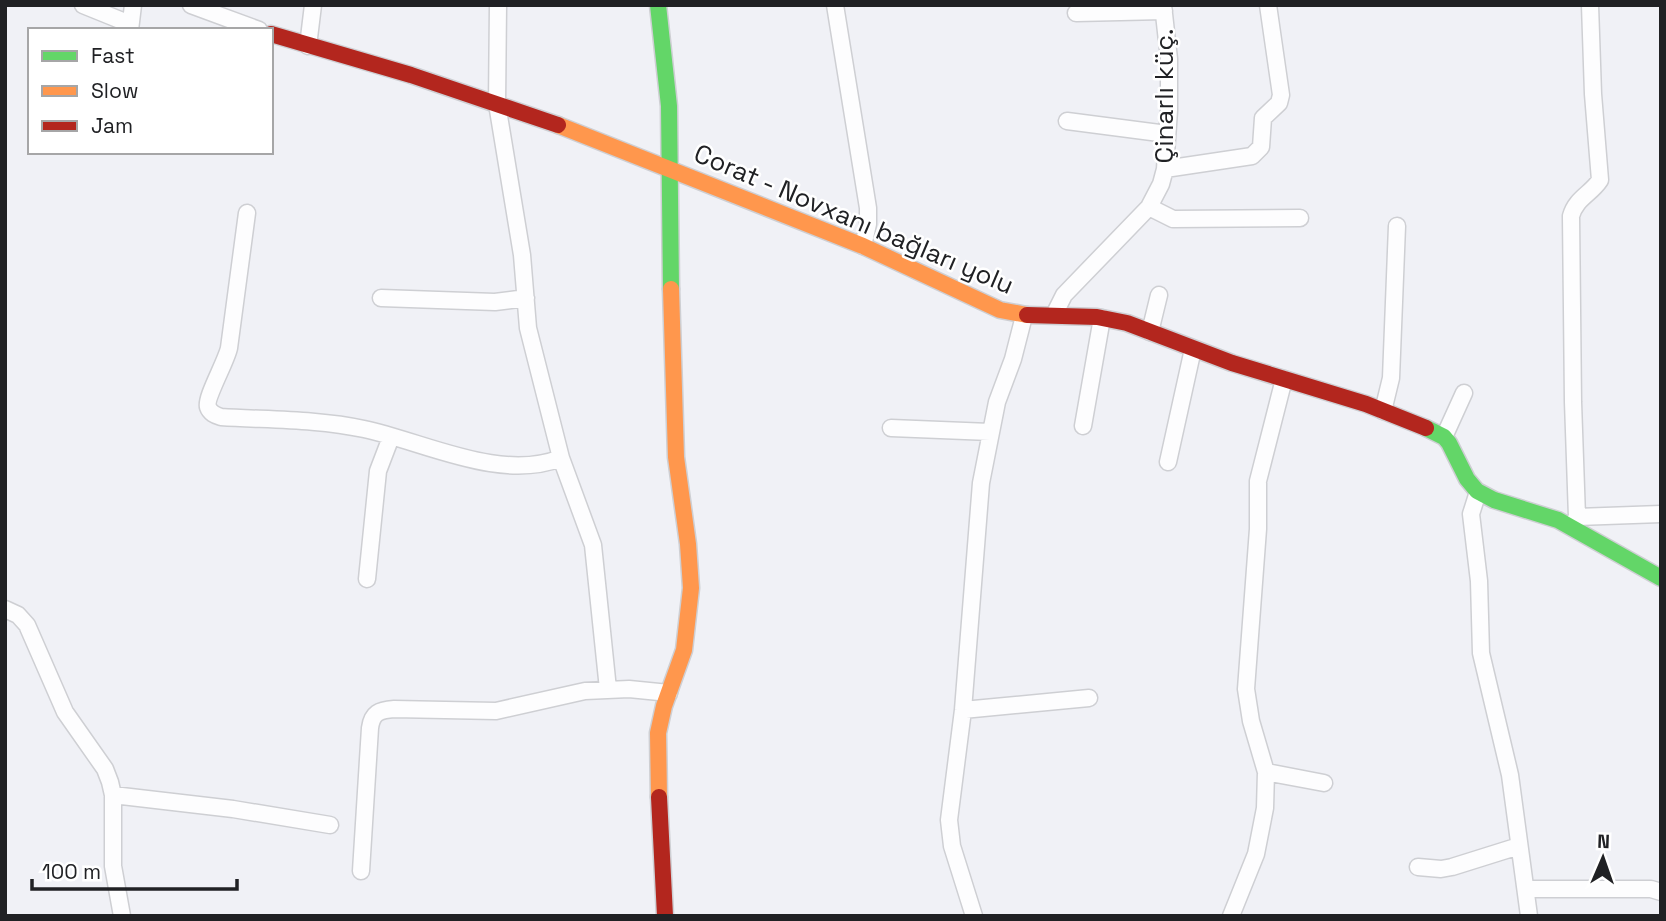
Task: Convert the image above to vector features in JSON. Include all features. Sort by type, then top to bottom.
[{"type":"street","points":[[83,5],[130,27],[133,5]]},
{"type":"street","points":[[191,5],[254,28]]},
{"type":"street","points":[[308,46],[313,5]]},
{"type":"street","points":[[498,5],[497,104],[522,256],[532,350],[561,458],[593,545],[608,689]]},
{"type":"street","points":[[658,5],[667,63],[676,462],[691,580],[685,641],[658,733],[659,832],[665,916]]},
{"type":"street","points":[[835,5],[868,208],[863,246]]},
{"type":"street","points":[[1165,169],[1252,156],[1261,147],[1263,118],[1279,103],[1281,95],[1268,5]]},
{"type":"street","points":[[1574,522],[1571,216],[1580,198],[1600,180],[1590,5]]},
{"type":"street","points":[[1076,13],[1163,8]]},
{"type":"street","name":"Çinarlı küç.","points":[[1054,315],[1064,295],[1149,208],[1158,194],[1165,169],[1167,134],[1169,59],[1163,8]]},
{"type":"street","name":"Corat - Novxanı bağları yolu","points":[[273,35],[411,75],[671,168],[863,246],[1000,310],[1024,316],[1101,318],[1132,324],[1193,349],[1383,411],[1444,437]]},
{"type":"street","points":[[1067,121],[1167,134]]},
{"type":"street","points":[[1149,208],[1173,219],[1300,218]]},
{"type":"street","points":[[247,213],[229,348],[226,362],[208,400],[208,408],[212,414],[221,417],[331,424],[365,429],[499,464],[534,466],[561,458]]},
{"type":"street","points":[[1383,411],[1391,378],[1397,226]]},
{"type":"street","points":[[1150,332],[1159,295]]},
{"type":"street","points":[[381,298],[495,303],[526,298]]},
{"type":"street","points":[[974,916],[948,833],[963,710],[981,483],[990,432],[1024,316]]},
{"type":"street","points":[[1083,426],[1101,318]]},
{"type":"street","points":[[1168,462],[1193,349]]},
{"type":"street","points":[[1231,916],[1256,855],[1265,808],[1266,772],[1251,721],[1246,689],[1258,529],[1258,481],[1284,380]]},
{"type":"street","points":[[1464,393],[1444,437],[1454,450],[1468,480],[1478,492],[1488,498],[1574,522],[1661,578]]},
{"type":"street","points":[[891,428],[990,432]]},
{"type":"street","points":[[368,579],[378,471],[391,437]]},
{"type":"street","points":[[1478,492],[1471,514],[1479,582],[1482,653],[1506,752],[1529,916]]},
{"type":"street","points":[[1574,522],[1661,514]]},
{"type":"street","points":[[5,609],[18,615],[27,625],[65,712],[105,769],[113,795],[113,866],[122,916]]},
{"type":"street","points":[[361,871],[370,728],[375,713],[384,709],[496,711],[585,691],[608,689],[669,693]]},
{"type":"street","points":[[963,710],[1089,698]]},
{"type":"street","points":[[1266,772],[1324,783]]},
{"type":"street","points":[[113,795],[233,809],[330,825]]},
{"type":"street","points":[[1418,867],[1452,867],[1519,846]]},
{"type":"street","points":[[1526,889],[1651,889],[1661,892]]},
{"type":"traffic: fast","points":[[658,5],[669,106],[671,289]]},
{"type":"traffic: fast","points":[[1426,428],[1444,437],[1449,443],[1467,479],[1477,491],[1494,500],[1558,520],[1661,578]]},
{"type":"traffic: slow","points":[[558,125],[863,246],[1000,310],[1027,315]]},
{"type":"traffic: slow","points":[[659,797],[658,733],[664,706],[684,650],[691,588],[676,457],[671,289]]},
{"type":"traffic: jam","points":[[273,35],[411,75],[558,125]]},
{"type":"traffic: jam","points":[[1027,315],[1097,317],[1127,323],[1232,363],[1366,404],[1426,428]]},
{"type":"traffic: jam","points":[[659,797],[665,916]]}]
